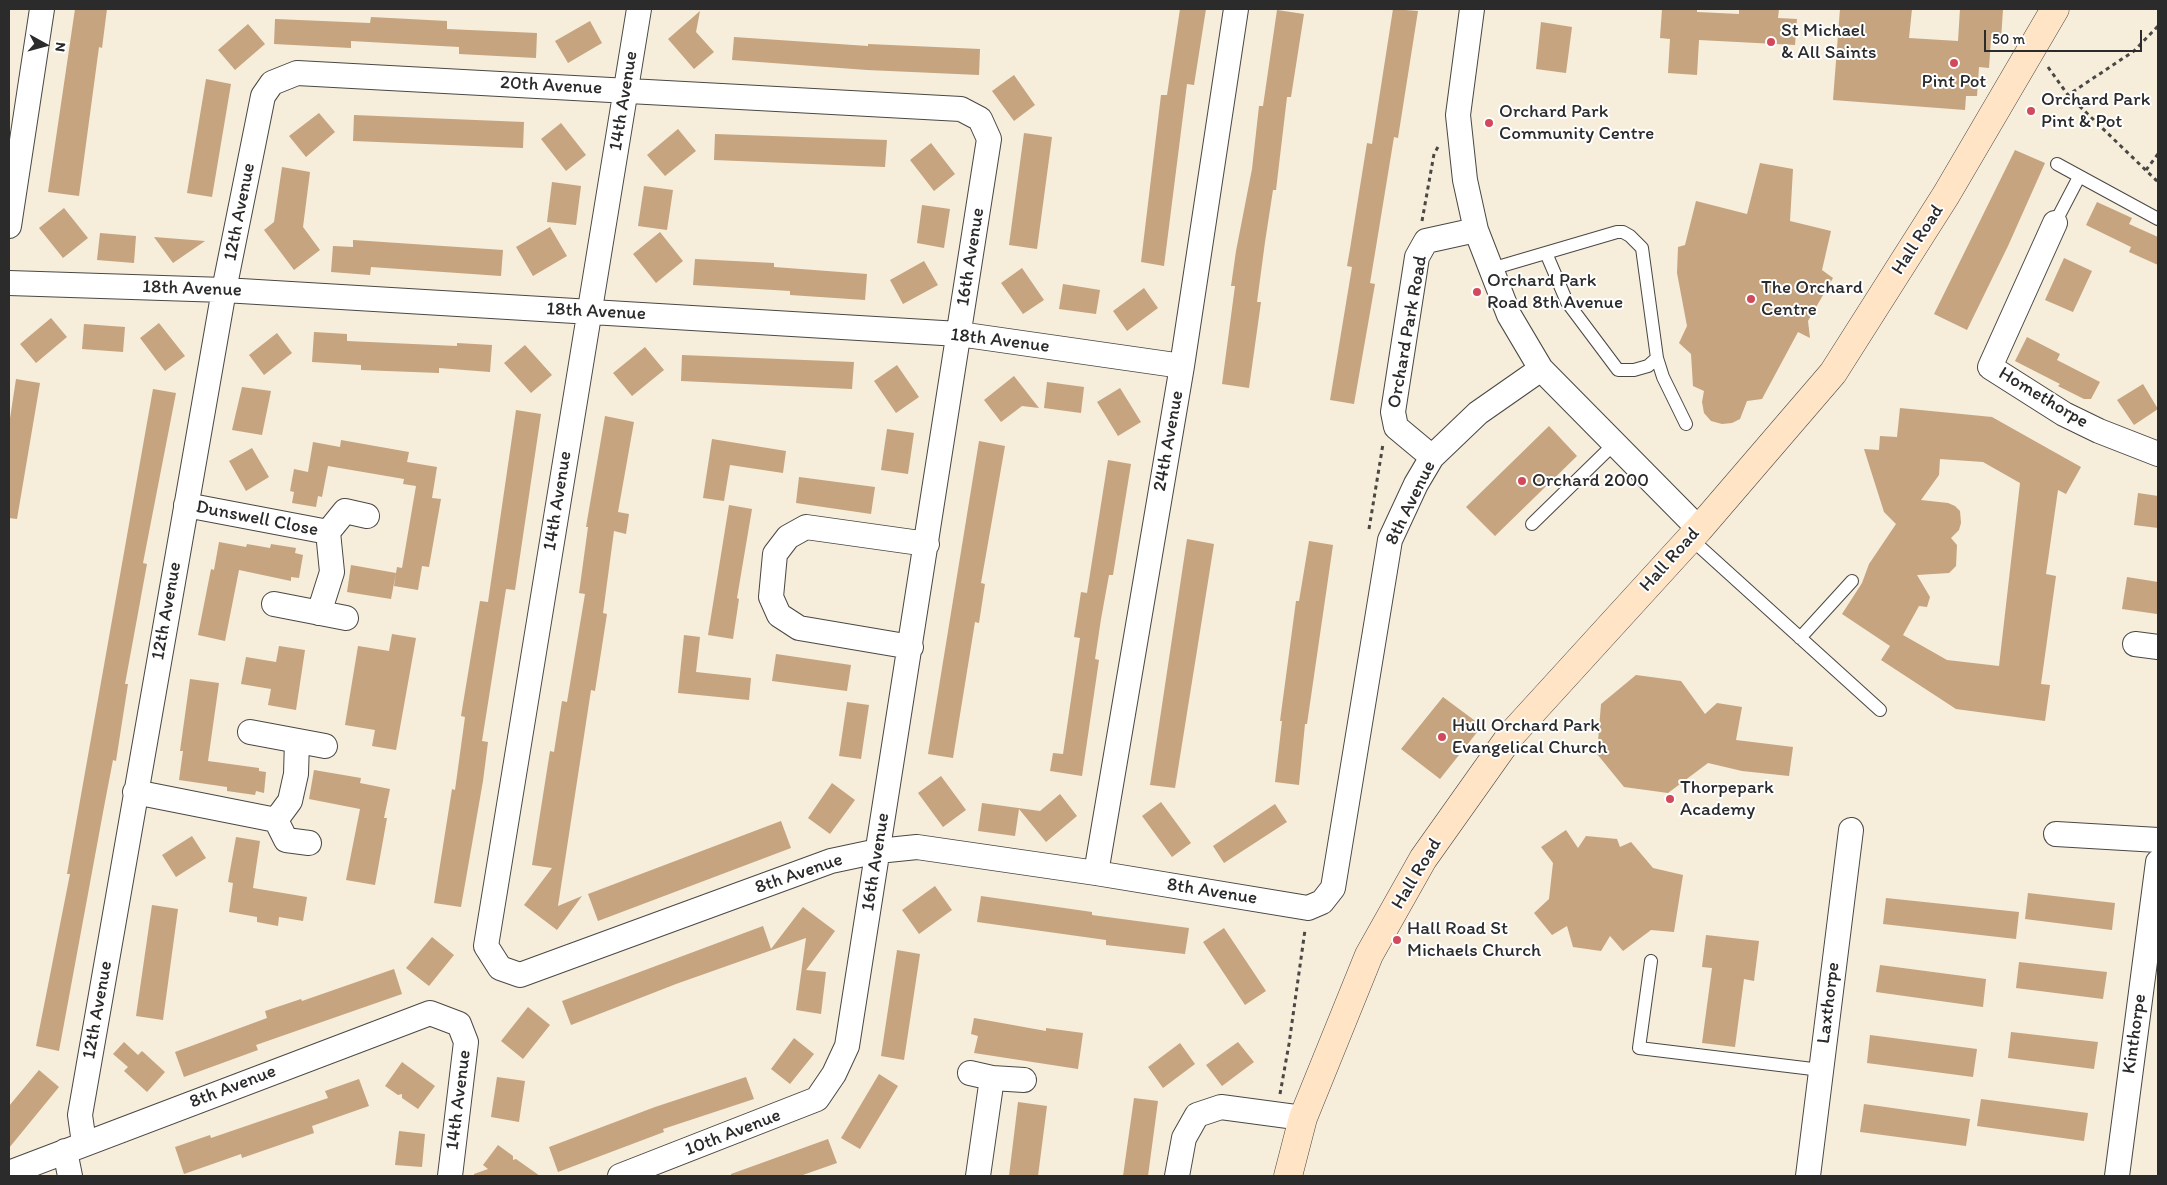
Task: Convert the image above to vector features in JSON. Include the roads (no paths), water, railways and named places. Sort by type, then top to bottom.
[{"type":"street","points":[[9,226],[42,9]]},
{"type":"street","name":"14th Avenue","points":[[520,975],[500,968],[486,946],[639,9]]},
{"type":"street","name":"24th Avenue","points":[[1096,873],[1182,366],[1236,9]]},
{"type":"street","points":[[1472,9],[1458,116],[1465,180],[1476,230],[1509,315],[1542,369],[1614,444],[1694,534]]},
{"type":"street","name":"Hall Road","points":[[1288,1176],[1303,1118],[1369,955],[1423,859],[1511,734],[1694,534],[1833,372],[1946,195],[2056,9]]},
{"type":"street","name":"20th Avenue","points":[[272,83],[297,73],[961,109],[980,119]]},
{"type":"street","name":"12th Avenue","points":[[70,1176],[135,792],[224,290],[263,96],[272,83]]},
{"type":"street","name":"16th Avenue","points":[[834,1074],[847,1046],[911,647],[989,139],[980,119]]},
{"type":"street","name":"Homethorpe","points":[[2055,223],[1990,367],[2064,414],[2099,431],[2158,454]]},
{"type":"street","name":"Orchard Park Road","points":[[1432,457],[1396,428],[1393,412],[1417,257],[1426,241],[1476,230]]},
{"type":"street","name":"18th Avenue","points":[[9,283],[224,290],[959,334],[1182,366]]},
{"type":"street","name":"8th Avenue","points":[[520,975],[831,861],[878,851],[917,847],[1096,873],[1308,908],[1322,902],[1332,888],[1390,540],[1416,484],[1432,457],[1478,413],[1542,369]]},
{"type":"street","name":"Dunswell Close","points":[[186,505],[328,532]]},
{"type":"street","name":"Dunswell Close","points":[[319,613],[332,572],[328,532],[345,511],[367,516]]},
{"type":"street","points":[[911,647],[799,628],[779,616],[771,597],[776,554],[788,537],[806,527],[927,544]]},
{"type":"street","points":[[274,604],[346,618]]},
{"type":"street","points":[[2135,644],[2158,647]]},
{"type":"street","points":[[250,732],[325,746]]},
{"type":"street","points":[[276,820],[290,800],[296,774],[297,741]]},
{"type":"street","points":[[135,792],[276,820]]},
{"type":"street","points":[[276,820],[286,840],[309,843]]},
{"type":"street","name":"Laxthorpe","points":[[1808,1176],[1851,830]]},
{"type":"street","points":[[2056,834],[2158,840]]},
{"type":"street","name":"Kinthorpe","points":[[2117,1176],[2158,862]]},
{"type":"street","name":"8th Avenue","points":[[9,1173],[430,1013],[459,1024]]},
{"type":"street","name":"14th Avenue","points":[[450,1176],[466,1042],[459,1024]]},
{"type":"street","name":"10th Avenue","points":[[620,1176],[817,1100],[834,1074]]},
{"type":"street","points":[[978,1176],[981,1076],[1024,1080]]},
{"type":"street","points":[[1177,1176],[1184,1138],[1197,1115],[1221,1107],[1303,1118]]},
{"type":"lane","points":[[2057,164],[2158,219]]},
{"type":"lane","points":[[2055,223],[2079,177]]},
{"type":"lane","points":[[1491,269],[1616,232],[1623,232],[1630,236],[1642,248],[1657,358],[1662,377],[1686,424]]},
{"type":"lane","points":[[1546,253],[1567,302],[1618,370],[1634,370],[1648,366],[1657,358]]},
{"type":"lane","points":[[1532,524],[1614,444]]},
{"type":"lane","points":[[1694,534],[1800,638],[1880,710]]},
{"type":"lane","points":[[1800,638],[1852,581]]},
{"type":"lane","points":[[1651,961],[1639,1048],[1821,1070]]},
{"type":"place","name":"St Michael & All Saints","points":[[1771,42]]},
{"type":"place","name":"Pint Pot","points":[[1954,63]]},
{"type":"place","name":"Orchard Park Pint & Pot","points":[[2031,111]]},
{"type":"place","name":"Orchard Park Community Centre","points":[[1489,123]]},
{"type":"place","name":"Orchard Park Road 8th Avenue","points":[[1477,292]]},
{"type":"place","name":"The Orchard Centre","points":[[1751,299]]},
{"type":"place","name":"Orchard 2000","points":[[1522,481]]},
{"type":"place","name":"Hull Orchard Park Evangelical Church","points":[[1442,737]]},
{"type":"place","name":"Thorpepark Academy","points":[[1670,799]]},
{"type":"place","name":"Hall Road St Michaels Church","points":[[1397,940]]}]
